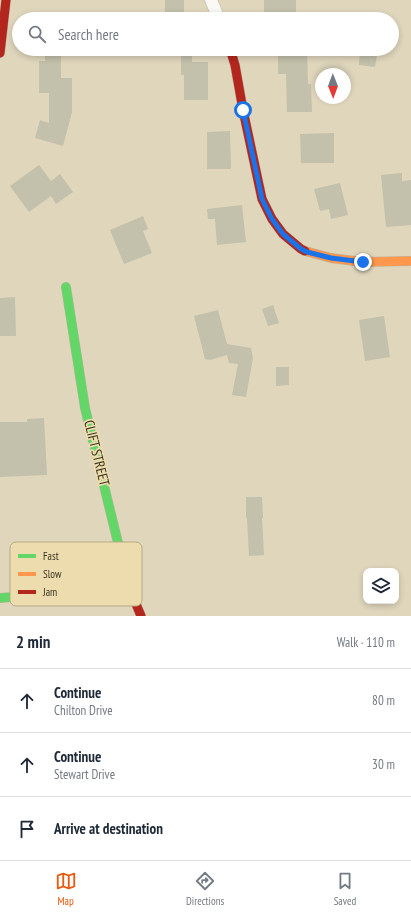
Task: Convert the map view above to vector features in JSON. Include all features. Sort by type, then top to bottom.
[{"type":"street","points":[[0,53],[6,0]]},
{"type":"street","points":[[211,0],[216,12]]},
{"type":"street","points":[[232,56],[262,199],[272,219],[283,234],[301,249],[331,258],[363,262],[411,261]]},
{"type":"street","name":"CLIFT STREET","points":[[66,287],[86,408],[118,542]]},
{"type":"street","points":[[0,598],[10,597]]},
{"type":"street","name":"CLIFT STREET","points":[[137,606],[141,616]]},
{"type":"building","points":[[165,0],[184,0],[184,12],[165,12]]},
{"type":"building","points":[[264,0],[296,0],[296,12],[264,12]]},
{"type":"building","points":[[45,56],[61,56],[61,78],[72,78],[72,112],[63,146],[35,138],[40,120],[49,123],[49,93],[39,93],[39,61],[45,61]]},
{"type":"building","points":[[181,56],[192,56],[192,62],[208,62],[208,100],[184,100],[184,75],[181,75]]},
{"type":"building","points":[[278,56],[307,56],[308,84],[311,84],[312,112],[287,112],[286,74],[278,74]]},
{"type":"building","points":[[360,56],[377,56],[375,67],[359,65]]},
{"type":"building","points":[[230,131],[231,169],[207,169],[207,132]]},
{"type":"building","points":[[334,133],[334,163],[301,163],[300,134]]},
{"type":"building","points":[[39,165],[51,181],[60,174],[73,192],[56,204],[51,196],[29,212],[10,186]]},
{"type":"building","points":[[402,173],[402,181],[411,180],[411,225],[386,227],[381,175]]},
{"type":"building","points":[[340,183],[348,215],[331,219],[329,209],[320,211],[314,189]]},
{"type":"building","points":[[242,205],[246,242],[217,245],[215,219],[208,219],[207,209]]},
{"type":"building","points":[[143,216],[148,229],[143,231],[152,253],[124,264],[110,230]]},
{"type":"building","points":[[15,297],[16,336],[0,336],[0,298]]},
{"type":"building","points":[[273,305],[279,323],[268,326],[262,309]]},
{"type":"building","points":[[218,310],[227,344],[251,348],[253,358],[246,397],[232,395],[238,364],[229,363],[227,355],[210,360],[205,359],[194,316]]},
{"type":"building","points":[[384,316],[390,357],[365,361],[359,320]]},
{"type":"building","points":[[276,367],[289,367],[289,385],[276,386]]},
{"type":"building","points":[[44,418],[47,475],[0,477],[0,422],[27,422],[27,419]]},
{"type":"building","points":[[246,497],[262,497],[264,555],[249,556]]},
{"type":"traffic: fast","points":[[66,287],[85,408],[118,542]]},
{"type":"traffic: fast","points":[[0,598],[10,597]]},
{"type":"traffic: slow","points":[[305,251],[331,258],[363,262],[411,261]]},
{"type":"traffic: jam","points":[[0,53],[6,0]]},
{"type":"traffic: jam","points":[[232,56],[262,199],[272,219],[283,234],[305,251]]},
{"type":"traffic: jam","points":[[137,606],[141,616]]},
{"type":"route","points":[[243,110],[262,199],[272,219],[283,234],[307,252],[331,258],[363,262]]}]
